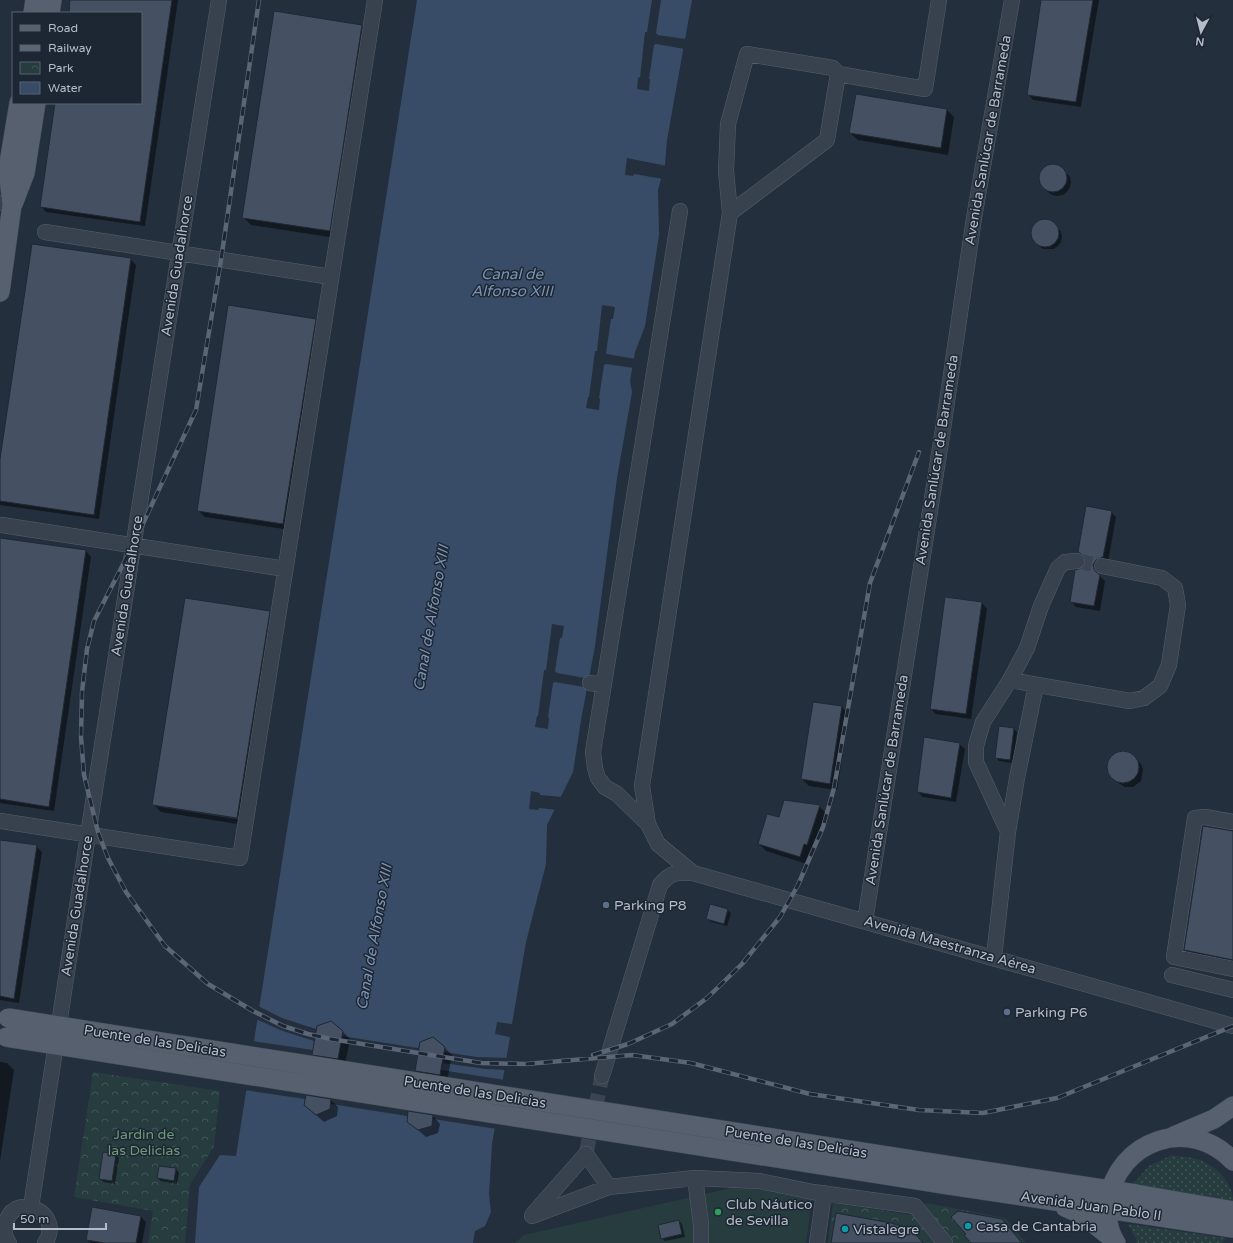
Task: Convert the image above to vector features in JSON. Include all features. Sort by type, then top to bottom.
[{"type":"main road","points":[[33,12],[35,0]]},
{"type":"main road","points":[[50,12],[52,0]]},
{"type":"main road","points":[[0,292],[8,169],[19,104]]},
{"type":"main road","points":[[6,204],[25,173],[36,104]]},
{"type":"main road","name":"Puente de las Delicias","points":[[4,1018],[950,1175]]},
{"type":"main road","name":"Puente de las Delicias","points":[[3,1037],[950,1175]]},
{"type":"main road","points":[[1114,1241],[1109,1229],[1108,1199],[1119,1170],[1128,1158],[1140,1149],[1154,1142],[1169,1138],[1214,1119],[1233,1106]]},
{"type":"main road","points":[[1169,1138],[1182,1137],[1207,1142],[1218,1148],[1233,1161]]},
{"type":"main road","points":[[1066,1183],[1095,1178],[1119,1170]]},
{"type":"main road","name":"Avenida Juan Pablo II","points":[[950,1175],[1066,1183],[1108,1199],[1233,1228]]},
{"type":"main road","name":"Avenida Juan Pablo II","points":[[950,1175],[1053,1202],[1108,1199],[1233,1211]]},
{"type":"main road","points":[[1053,1202],[1083,1216],[1114,1241]]},
{"type":"street","name":"Avenida Guadalhorce","points":[[31,1207],[219,0]]},
{"type":"street","points":[[0,821],[240,858],[375,0]]},
{"type":"street","points":[[693,873],[658,844],[648,824],[642,786],[730,213],[726,171],[728,124],[747,54],[833,68],[838,74],[924,88],[939,0]]},
{"type":"street","name":"Avenida Sanlúcar de Barrameda","points":[[865,921],[943,429],[974,218],[1012,0]]},
{"type":"street","points":[[730,213],[827,140],[838,74]]},
{"type":"street","points":[[648,824],[617,794],[605,787],[598,778],[593,752],[597,684],[680,211]]},
{"type":"street","points":[[45,232],[331,277]]},
{"type":"street","points":[[2,525],[285,569]]},
{"type":"street","points":[[1008,832],[976,762],[976,746],[983,722],[1010,680],[1027,648],[1041,606],[1058,568],[1065,562],[1077,561]]},
{"type":"street","points":[[1010,680],[1130,700],[1144,698],[1160,686],[1169,665],[1178,605],[1175,588],[1162,578],[1102,566]]},
{"type":"street","points":[[994,957],[1008,832],[1017,778],[1036,685]]},
{"type":"street","points":[[1233,822],[1205,817],[1195,818],[1174,957],[1233,970]]},
{"type":"street","name":"Avenida Maestranza Aérea","points":[[602,1076],[660,885],[668,876],[676,872],[693,873],[994,957],[1233,1026]]},
{"type":"street","points":[[1172,975],[1233,990]]},
{"type":"street","points":[[609,1188],[586,1154],[532,1216],[609,1188],[695,1178],[759,1181],[824,1193],[915,1206],[945,1243]]},
{"type":"street","points":[[695,1178],[701,1224],[701,1243]]},
{"type":"street","points":[[817,1243],[824,1193]]},
{"type":"street","points":[[9,1243],[4,1233],[7,1219],[11,1213],[24,1207],[31,1207],[38,1210],[47,1219],[49,1233],[45,1243]]},
{"type":"green space","name":"Jardin de las Delicias","points":[[93,1072],[220,1091],[214,1146],[190,1185],[185,1243],[148,1243],[153,1211],[74,1197]]},
{"type":"green space","points":[[1172,1155],[1197,1159],[1214,1168],[1228,1183],[1233,1201],[1133,1184],[1149,1166]]},
{"type":"green space","name":"Club Náutico de Sevilla","points":[[740,1186],[812,1200],[806,1243],[515,1242],[524,1235]]},
{"type":"green space","points":[[833,1203],[911,1215],[926,1203],[1005,1218],[1026,1243],[828,1243]]},
{"type":"green space","points":[[1128,1224],[1226,1238],[1222,1243],[1138,1243]]},
{"type":"water","name":"Canal de Alfonso XIII","points":[[417,0],[692,0],[667,140],[665,164],[658,190],[659,235],[645,326],[635,352],[630,381],[632,392],[617,478],[595,646],[573,772],[547,825],[546,864],[526,942],[512,1024],[497,1022],[495,1034],[510,1037],[492,1144],[489,1194],[491,1212],[485,1226],[475,1231],[473,1243],[195,1243],[199,1187],[220,1155],[236,1156]]},
{"type":"pier","points":[[652,0],[661,0],[656,33],[658,35],[686,39],[685,49],[656,44],[654,45],[649,79],[649,91],[637,89],[638,78],[640,77],[645,32],[647,32]]},
{"type":"pier","points":[[627,158],[667,166],[663,179],[634,174],[633,176],[625,175]]},
{"type":"pier","points":[[602,305],[615,307],[613,319],[611,319],[606,353],[636,359],[634,368],[604,365],[599,398],[599,410],[586,408],[589,397],[595,351],[597,351]]},
{"type":"pier","points":[[552,624],[564,626],[562,638],[560,638],[555,671],[557,673],[585,678],[584,687],[555,682],[553,683],[548,717],[548,729],[535,727],[538,716],[544,670],[546,670]]},
{"type":"pier","points":[[531,791],[540,793],[540,795],[563,797],[557,810],[539,808],[538,810],[529,809]]},
{"type":"pier","points":[[258,1006],[282,1018],[316,1029],[317,1026],[331,1021],[343,1031],[342,1036],[418,1048],[420,1042],[433,1037],[445,1047],[444,1052],[477,1057],[509,1058],[507,1070],[486,1069],[443,1063],[441,1070],[505,1080],[497,1129],[433,1119],[432,1126],[418,1130],[407,1121],[407,1116],[331,1104],[330,1109],[316,1115],[304,1105],[305,1099],[244,1090],[252,1041],[313,1050],[314,1041],[280,1030],[256,1019]]},
{"type":"building","points":[[70,0],[172,0],[140,222],[40,207],[55,104],[142,104],[142,12],[69,12]]},
{"type":"building","points":[[1041,0],[1093,0],[1076,102],[1027,95]]},
{"type":"building","points":[[274,11],[362,25],[330,231],[242,218]]},
{"type":"building","points":[[856,94],[947,109],[941,148],[849,133]]},
{"type":"building","points":[[1053,164],[1059,165],[1063,168],[1066,172],[1066,184],[1063,188],[1059,191],[1053,192],[1047,191],[1043,188],[1040,184],[1039,178],[1040,172],[1043,168],[1047,165]]},
{"type":"building","points":[[1045,219],[1051,220],[1055,223],[1058,227],[1058,239],[1055,243],[1051,246],[1045,247],[1039,246],[1035,243],[1032,239],[1031,233],[1032,227],[1035,223],[1039,220]]},
{"type":"building","points":[[32,244],[131,258],[94,515],[0,501],[0,459]]},
{"type":"building","points":[[228,305],[316,319],[283,524],[197,511]]},
{"type":"building","points":[[1086,506],[1112,511],[1103,557],[1096,560],[1093,565],[1096,572],[1100,575],[1094,606],[1070,602],[1075,570],[1082,568],[1086,561],[1084,556],[1078,552]]},
{"type":"building","points":[[0,538],[86,550],[49,807],[0,799]]},
{"type":"building","points":[[945,597],[982,602],[966,714],[930,709]]},
{"type":"building","points":[[185,598],[270,611],[237,818],[152,805]]},
{"type":"building","points":[[813,702],[842,706],[830,784],[801,779]]},
{"type":"building","points":[[999,726],[1014,728],[1010,760],[995,758]]},
{"type":"building","points":[[924,737],[960,743],[951,798],[917,792]]},
{"type":"building","points":[[1120,751],[1126,751],[1136,758],[1139,767],[1138,773],[1132,780],[1126,783],[1120,783],[1110,776],[1107,770],[1107,764],[1114,754]]},
{"type":"building","points":[[784,800],[820,805],[807,845],[804,844],[800,857],[758,844],[767,814],[779,817]]},
{"type":"building","points":[[1203,826],[1233,831],[1233,960],[1184,950]]},
{"type":"building","points":[[0,840],[37,845],[14,999],[0,996]]},
{"type":"building","points":[[710,904],[728,909],[724,924],[706,919]]},
{"type":"building","points":[[331,1021],[343,1031],[338,1059],[312,1055],[317,1026]]},
{"type":"building","points":[[433,1037],[445,1047],[440,1075],[415,1071],[420,1042]]},
{"type":"building","points":[[306,1095],[331,1099],[330,1109],[316,1115],[304,1105]]},
{"type":"building","points":[[408,1111],[433,1115],[432,1126],[418,1130],[407,1122]]},
{"type":"building","points":[[103,1152],[116,1154],[112,1181],[99,1179]]},
{"type":"building","points":[[159,1166],[176,1168],[174,1181],[157,1178]]},
{"type":"building","points":[[92,1207],[141,1216],[136,1243],[105,1243],[86,1240]]},
{"type":"building","points":[[958,1211],[1002,1219],[1022,1243],[971,1243],[964,1235],[966,1234],[951,1217]]},
{"type":"building","points":[[836,1213],[891,1223],[911,1229],[923,1243],[831,1243]]},
{"type":"building","points":[[679,1220],[682,1234],[661,1239],[658,1225]]},
{"type":"tunnel","points":[[1077,561],[1102,566]]},
{"type":"tunnel","points":[[586,1154],[602,1076]]},
{"type":"railway","points":[[259,0],[221,260],[196,410],[133,545],[94,621],[87,649],[82,692],[81,737],[84,775],[98,832],[108,858],[126,892],[165,946],[208,984],[253,1011],[283,1026],[308,1034],[481,1063],[526,1064],[632,1055],[691,1063],[810,1094],[919,1110],[983,1113],[1057,1098],[1233,1026]]},
{"type":"railway","points":[[593,1055],[628,1044],[672,1024],[707,998],[742,964],[780,917],[798,885],[823,827],[834,788],[870,583],[919,452]]},
{"type":"place","name":"Parking P8","points":[[606,905]]},
{"type":"place","name":"Parking P6","points":[[1007,1012]]},
{"type":"place","name":"Club Náutico de Sevilla","points":[[718,1212]]},
{"type":"place","name":"Casa de Cantabria","points":[[968,1226]]},
{"type":"place","name":"Vistalegre","points":[[845,1229]]}]
